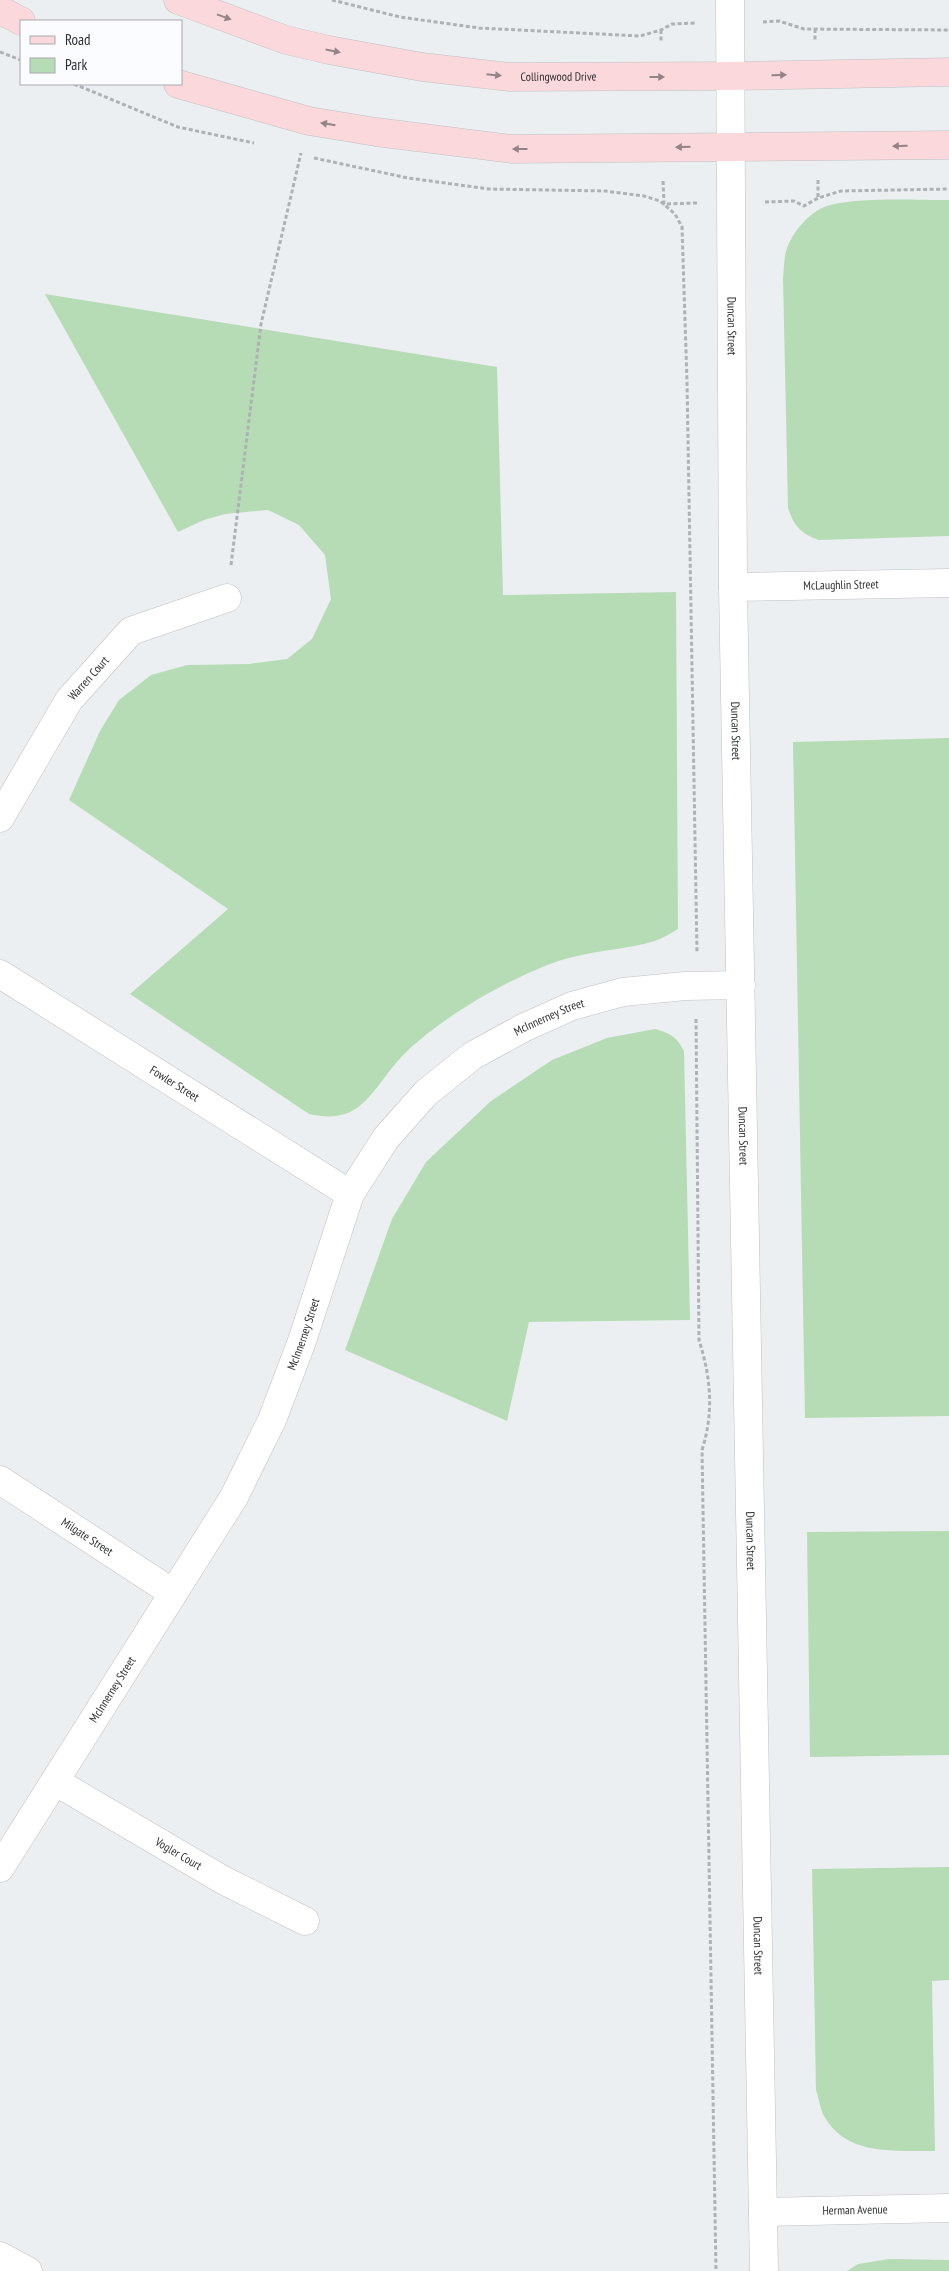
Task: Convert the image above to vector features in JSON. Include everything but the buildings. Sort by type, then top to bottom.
[{"type":"main road","name":"Collingwood Drive","points":[[178,0],[286,40],[329,50],[422,67],[510,77],[731,76],[949,72]]},
{"type":"main road","points":[[0,10],[20,20]]},
{"type":"main road","points":[[182,85],[309,121],[376,132],[512,149],[949,145]]},
{"type":"street","name":"Duncan Street","points":[[730,0],[733,587],[764,2271]]},
{"type":"street","name":"McLaughlin Street","points":[[733,587],[949,583]]},
{"type":"street","name":"Warren Court","points":[[0,818],[69,700],[131,630],[227,598]]},
{"type":"street","name":"Fowler Street","points":[[0,974],[350,1194]]},
{"type":"street","name":"McInnerney Street","points":[[0,1868],[234,1497],[272,1420],[302,1341],[350,1194],[386,1138],[426,1093],[472,1056],[522,1028],[572,1006],[623,992],[685,986],[741,985]]},
{"type":"street","name":"Milgate Street","points":[[0,1480],[173,1593]]},
{"type":"street","name":"Vogler Court","points":[[56,1782],[223,1880],[305,1921]]},
{"type":"street","name":"Herman Avenue","points":[[763,2212],[949,2208]]},
{"type":"street","points":[[0,2256],[28,2271]]},
{"type":"path","points":[[332,0],[400,17],[480,28],[640,36],[661,30],[672,24]]},
{"type":"path","points":[[779,21],[804,29],[949,30]]},
{"type":"path","points":[[0,52],[20,60]]},
{"type":"path","points":[[227,598],[261,324],[309,121]]},
{"type":"path","points":[[794,201],[804,206],[818,198],[841,191],[949,189]]},
{"type":"green space","points":[[873,200],[949,200],[949,536],[819,540],[813,538],[799,528],[788,508],[783,278],[787,248],[794,234],[810,216],[830,205]]},
{"type":"green space","points":[[45,294],[497,367],[503,595],[676,592],[678,929],[655,941],[552,963],[503,985],[430,1031],[396,1063],[369,1097],[351,1112],[339,1115],[309,1114],[130,994],[228,909],[69,800],[100,731],[119,700],[151,675],[187,665],[249,664],[287,659],[312,639],[331,599],[325,555],[299,525],[268,510],[225,514],[204,520],[178,532]]},
{"type":"green space","points":[[949,738],[949,1416],[805,1418],[793,742]]},
{"type":"green space","points":[[655,1029],[672,1036],[679,1042],[684,1051],[690,1320],[529,1322],[507,1421],[345,1350],[392,1219],[426,1162],[491,1101],[552,1060],[607,1038]]},
{"type":"green space","points":[[949,1531],[949,1755],[810,1757],[807,1532]]},
{"type":"green space","points":[[949,1867],[949,1980],[932,1981],[935,2151],[888,2150],[859,2145],[845,2139],[834,2129],[824,2116],[816,2090],[812,1869]]},
{"type":"green space","points":[[889,2259],[949,2260],[949,2271],[847,2271],[858,2264]]}]
